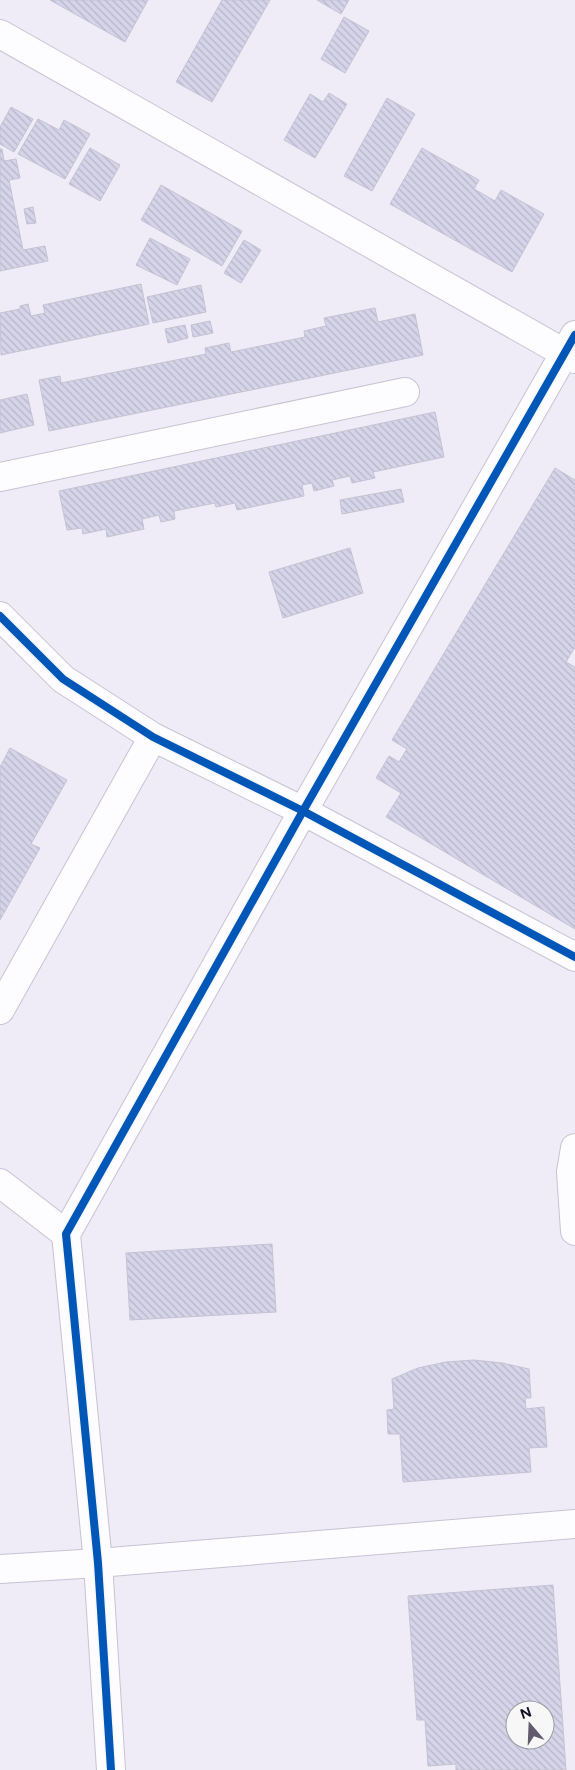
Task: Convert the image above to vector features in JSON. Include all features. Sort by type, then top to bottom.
[{"type":"street","points":[[0,34],[494,314],[572,349],[303,811],[66,1234],[98,1563],[111,1770]]},
{"type":"street","points":[[0,477],[405,392]]},
{"type":"street","points":[[0,616],[63,679],[153,737],[303,811],[575,957]]},
{"type":"street","points":[[0,1010],[153,737]]},
{"type":"street","points":[[575,1148],[570,1172],[575,1231]]},
{"type":"street","points":[[0,1183],[66,1234]]},
{"type":"street","points":[[0,1569],[98,1563],[575,1524]]},
{"type":"building","points":[[50,0],[148,0],[125,42]]},
{"type":"building","points":[[222,0],[270,0],[212,102],[176,82]]},
{"type":"building","points":[[317,0],[349,0],[341,14]]},
{"type":"building","points":[[344,17],[369,31],[345,73],[321,59]]},
{"type":"building","points":[[329,93],[347,104],[315,158],[284,140],[310,94],[323,102]]},
{"type":"building","points":[[387,98],[415,114],[372,191],[344,176]]},
{"type":"building","points":[[11,107],[33,119],[14,152],[0,144],[0,127]]},
{"type":"building","points":[[38,119],[59,130],[64,120],[90,134],[65,179],[18,154]]},
{"type":"building","points":[[90,148],[120,165],[100,201],[69,184]]},
{"type":"building","points":[[422,148],[479,180],[474,189],[495,201],[501,190],[544,214],[512,272],[390,204]]},
{"type":"building","points":[[0,149],[2,149],[4,161],[16,159],[20,178],[9,180],[23,250],[45,246],[48,261],[0,271]]},
{"type":"building","points":[[161,185],[242,231],[222,266],[141,220]]},
{"type":"building","points":[[33,207],[36,223],[27,224],[24,209]]},
{"type":"building","points":[[150,238],[190,259],[177,285],[136,265]]},
{"type":"building","points":[[244,240],[261,250],[241,283],[224,273]]},
{"type":"building","points":[[141,284],[149,324],[1,355],[0,313],[20,309],[20,306],[28,304],[31,316],[45,313],[43,305]]},
{"type":"building","points":[[201,285],[206,312],[153,323],[147,297]]},
{"type":"building","points":[[375,308],[378,322],[415,314],[423,355],[49,431],[39,380],[60,376],[61,383],[206,354],[205,348],[229,343],[231,352],[305,337],[304,331],[326,326],[324,318]]},
{"type":"building","points":[[210,321],[213,333],[193,337],[191,325]]},
{"type":"building","points":[[185,325],[188,338],[168,343],[165,329]]},
{"type":"building","points":[[27,394],[34,425],[0,433],[0,400]]},
{"type":"building","points":[[435,412],[444,457],[373,472],[375,478],[352,483],[350,476],[332,480],[334,486],[314,491],[312,483],[302,485],[304,496],[237,510],[235,503],[216,507],[215,503],[174,511],[175,519],[161,522],[159,515],[142,519],[144,529],[107,537],[106,529],[83,534],[82,528],[67,530],[59,491]]},
{"type":"building","points":[[555,468],[575,480],[575,647],[566,662],[575,667],[575,929],[386,817],[401,793],[376,778],[389,756],[399,762],[407,749],[392,740]]},
{"type":"building","points":[[401,489],[404,502],[342,514],[340,500]]},
{"type":"building","points":[[350,548],[363,593],[283,618],[269,572]]},
{"type":"building","points":[[10,748],[67,780],[31,844],[40,848],[0,920],[0,767]]},
{"type":"building","points":[[272,1244],[276,1312],[130,1320],[126,1253]]},
{"type":"building","points":[[474,1360],[502,1363],[529,1369],[531,1398],[525,1398],[526,1409],[544,1407],[547,1447],[529,1448],[531,1472],[403,1482],[400,1434],[388,1434],[387,1410],[394,1409],[392,1379],[418,1368],[446,1362]]},
{"type":"building","points":[[553,1585],[566,1770],[456,1770],[456,1764],[428,1766],[425,1720],[417,1720],[408,1596]]},
{"type":"cycle path","points":[[111,1770],[98,1563],[66,1234],[303,811],[575,335]]},
{"type":"cycle path","points":[[0,616],[63,679],[153,737],[303,811],[575,957]]}]
